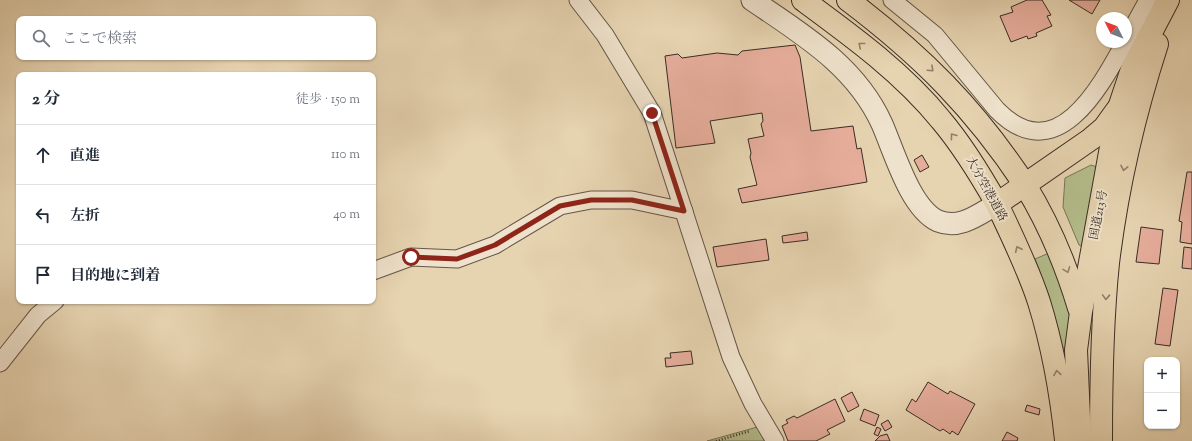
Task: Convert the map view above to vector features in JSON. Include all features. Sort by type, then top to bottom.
[{"type":"highway","name":"大分空港道路","points":[[803,0],[882,62],[941,119],[978,170],[997,204],[1019,252],[1039,302],[1054,359],[1066,441]]},
{"type":"highway","points":[[848,0],[902,42],[957,95],[1001,148],[1041,211],[1056,242],[1081,312],[1092,355],[1101,434]]},
{"type":"highway","name":"国道213号","points":[[1080,441],[1076,365],[1081,312],[1111,147],[1120,105],[1132,69],[1168,0]]},
{"type":"highway","name":"国道213号","points":[[1101,434],[1102,364],[1109,256],[1124,169],[1138,101],[1173,0]]},
{"type":"highway","points":[[1025,185],[1111,147],[1121,136],[1130,96],[1139,79],[1151,63]]},
{"type":"highway","points":[[997,204],[1091,139],[1104,128],[1120,105]]},
{"type":"street","points":[[578,0],[605,35],[652,113],[731,357],[754,404],[772,434]]},
{"type":"street","points":[[752,0],[816,44],[837,62],[855,81],[867,97],[881,121],[913,196],[926,213],[938,221],[949,224],[958,223],[968,221],[997,204]]},
{"type":"street","points":[[892,0],[935,35],[997,110],[1008,121],[1022,128],[1037,131],[1052,129],[1065,124],[1091,99],[1122,48]]},
{"type":"street","points":[[1132,30],[1148,0]]},
{"type":"street","points":[[376,270],[411,257],[457,259],[495,245],[560,206],[591,200],[632,200],[684,211]]},
{"type":"street","points":[[0,363],[38,315],[51,304]]},
{"type":"path","points":[[716,441],[772,434]]},
{"type":"green space","points":[[1091,165],[1097,167],[1083,247],[1079,245],[1063,207],[1065,178]]},
{"type":"green space","points":[[1049,253],[1073,321],[1067,350],[1062,347],[1049,296],[1035,259]]},
{"type":"green space","points":[[761,426],[770,441],[707,441]]},
{"type":"building","points":[[1027,0],[1042,0],[1051,15],[1047,16],[1052,26],[1036,33],[1037,36],[1028,39],[1027,36],[1011,42],[1000,16],[1013,12],[1011,7]]},
{"type":"building","points":[[1069,0],[1100,0],[1092,14]]},
{"type":"building","points":[[795,45],[800,57],[811,131],[853,126],[857,149],[861,148],[867,182],[742,203],[738,189],[757,185],[750,157],[751,153],[748,139],[764,136],[761,124],[763,121],[762,113],[710,121],[715,143],[676,148],[665,56],[678,54],[682,58],[717,53],[738,55],[742,51]]},
{"type":"building","points":[[922,155],[929,167],[920,172],[914,160]]},
{"type":"building","points":[[1187,172],[1192,172],[1192,244],[1180,242],[1182,222],[1179,221]]},
{"type":"building","points":[[1141,227],[1163,230],[1159,264],[1136,262]]},
{"type":"building","points":[[807,232],[808,240],[783,243],[782,236]]},
{"type":"building","points":[[766,239],[769,260],[717,267],[713,247]]},
{"type":"building","points":[[1184,247],[1192,248],[1192,269],[1182,268]]},
{"type":"building","points":[[1163,288],[1178,290],[1170,346],[1155,344]]},
{"type":"building","points":[[691,351],[693,364],[666,367],[665,358],[671,358],[670,353]]},
{"type":"building","points":[[928,382],[948,394],[950,391],[975,404],[958,435],[952,431],[950,434],[943,429],[940,431],[906,410],[912,399],[916,402]]},
{"type":"building","points":[[852,392],[859,406],[848,412],[841,398]]},
{"type":"building","points":[[835,399],[845,421],[827,430],[830,434],[816,441],[788,441],[782,426],[788,423],[786,420],[794,416],[797,418]]},
{"type":"building","points":[[1027,405],[1040,409],[1039,415],[1025,411]]},
{"type":"building","points":[[864,409],[879,415],[875,426],[860,420]]},
{"type":"building","points":[[888,420],[892,427],[885,431],[881,424]]},
{"type":"building","points":[[877,427],[881,429],[878,436],[874,434]]},
{"type":"building","points":[[1007,432],[1018,438],[1017,441],[1002,441]]},
{"type":"building","points":[[887,434],[890,441],[875,441],[880,436]]},
{"type":"route","points":[[411,257],[457,259],[495,245],[560,206],[591,200],[632,200],[684,211],[652,113]]}]
